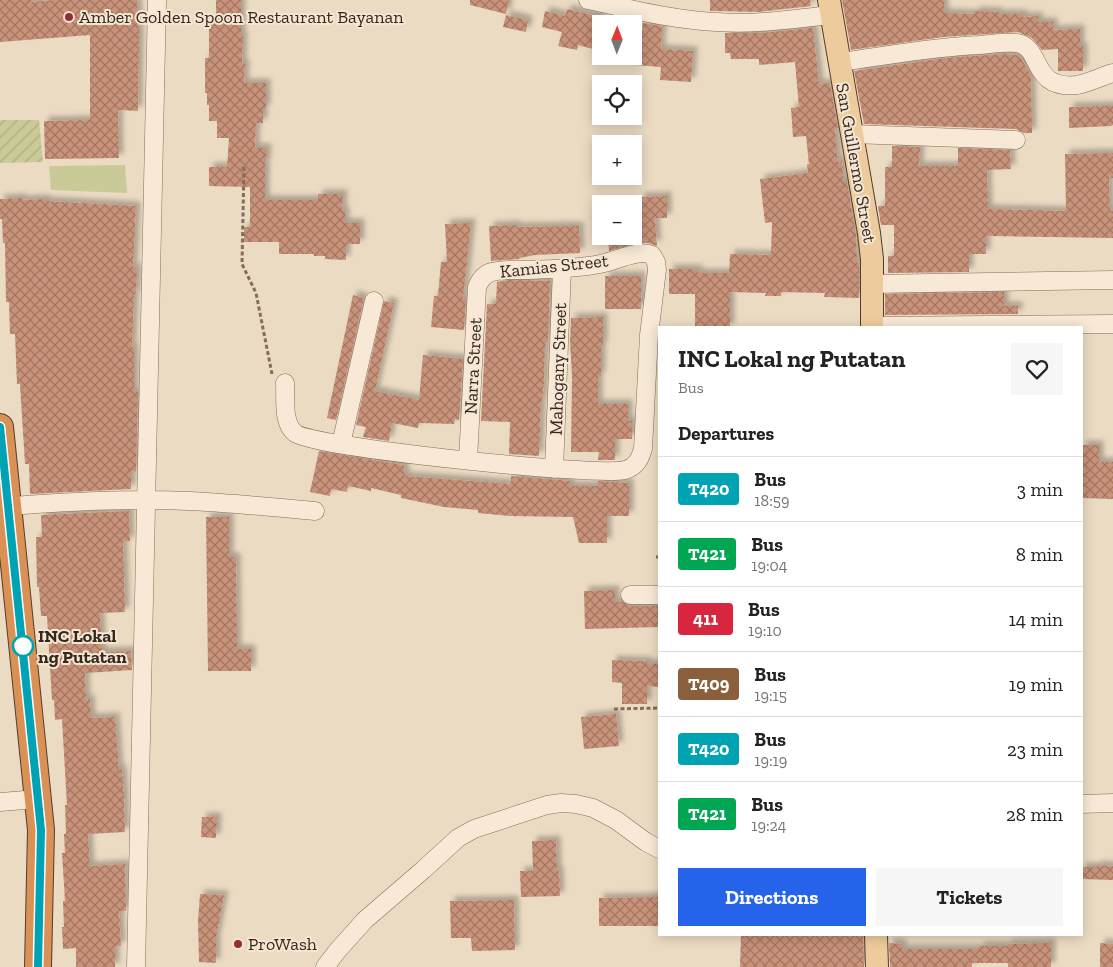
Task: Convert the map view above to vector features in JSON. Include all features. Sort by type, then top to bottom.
[{"type":"highway","points":[[1,443],[41,830],[38,967]]},
{"type":"main road","name":"San Guillermo Street","points":[[829,8],[869,233],[872,326]]},
{"type":"main road","points":[[876,936],[876,967]]},
{"type":"street","points":[[136,967],[157,0]]},
{"type":"street","points":[[588,0],[674,18],[746,23],[829,8]]},
{"type":"street","points":[[839,62],[963,46],[1011,43],[1020,44],[1028,48],[1043,75],[1052,82],[1062,85],[1078,85],[1113,73]]},
{"type":"street","points":[[852,134],[1016,140]]},
{"type":"street","name":"Kamias Street","points":[[485,275],[499,271],[562,269],[598,265],[644,252],[652,255],[656,262],[657,270],[649,335],[653,379]]},
{"type":"street","name":"Mahogany Street","points":[[554,469],[562,269]]},
{"type":"street","name":"Narra Street","points":[[468,460],[477,288],[485,275]]},
{"type":"street","points":[[872,284],[1113,280]]},
{"type":"street","points":[[342,444],[374,301]]},
{"type":"street","points":[[952,326],[1113,324]]},
{"type":"street","points":[[285,383],[288,422],[295,434],[304,438],[468,460],[554,469],[612,471],[625,470],[634,466],[640,460],[653,379]]},
{"type":"street","points":[[9,506],[146,501],[216,503],[316,511]]},
{"type":"street","points":[[630,595],[658,595]]},
{"type":"street","points":[[0,802],[38,799]]},
{"type":"street","points":[[1083,804],[1113,803]]},
{"type":"street","points":[[326,967],[338,950],[365,920],[458,838],[474,829],[547,804],[576,804],[593,808],[616,820],[658,848]]},
{"type":"path","points":[[244,167],[242,264],[256,293],[261,312],[270,371],[273,376],[285,383]]},
{"type":"path","points":[[614,708],[658,708]]},
{"type":"green space","points":[[0,120],[39,120],[43,162],[0,163]]},
{"type":"green space","points":[[125,165],[127,193],[51,190],[49,166]]},
{"type":"building","points":[[0,0],[31,0],[31,2],[54,0],[137,0],[139,30],[138,111],[118,110],[119,158],[45,159],[44,121],[90,120],[90,35],[0,42]]},
{"type":"building","points":[[216,0],[241,0],[242,64],[245,64],[244,83],[266,83],[266,109],[263,109],[263,123],[256,123],[255,148],[267,148],[265,200],[318,200],[318,194],[343,194],[342,211],[345,211],[345,223],[360,223],[360,244],[346,244],[346,260],[325,259],[325,256],[314,256],[314,254],[279,254],[279,242],[244,242],[244,227],[250,227],[250,187],[209,186],[209,167],[227,167],[229,138],[217,138],[217,121],[209,121],[209,105],[207,105],[207,93],[205,93],[205,58],[209,58],[209,22],[216,22]]},
{"type":"building","points":[[470,0],[509,0],[506,14],[470,5]]},
{"type":"building","points":[[710,0],[810,0],[811,6],[758,12],[710,11]]},
{"type":"building","points":[[842,0],[944,0],[944,13],[975,14],[975,11],[998,12],[998,14],[1023,14],[1023,17],[1038,16],[1038,22],[1053,22],[1053,30],[1080,29],[1080,47],[1083,47],[1083,71],[1058,71],[1058,49],[1042,50],[1032,38],[1018,32],[943,37],[851,50]]},
{"type":"building","points":[[567,9],[592,15],[592,49],[578,45],[577,50],[558,46],[562,32],[542,27],[545,11],[565,16]]},
{"type":"building","points":[[506,15],[528,20],[526,32],[503,27]]},
{"type":"building","points":[[643,23],[662,26],[661,49],[693,51],[691,82],[660,80],[661,67],[634,65],[642,65]]},
{"type":"building","points":[[813,28],[819,84],[830,83],[838,128],[835,129],[838,162],[842,161],[844,182],[847,182],[856,235],[857,263],[859,263],[859,298],[824,297],[825,293],[781,292],[781,296],[765,296],[766,293],[730,292],[730,326],[695,326],[695,294],[669,294],[669,269],[698,269],[698,273],[729,273],[730,254],[771,255],[772,222],[765,223],[760,179],[808,173],[806,136],[793,137],[791,108],[799,107],[795,62],[759,65],[759,59],[731,59],[730,53],[725,53],[725,33],[760,33]]},
{"type":"building","points":[[1003,54],[1019,55],[1031,75],[1032,133],[1024,133],[1016,129],[864,124],[854,71],[945,58]]},
{"type":"building","points":[[1113,106],[1113,125],[1111,126],[1069,128],[1069,107]]},
{"type":"building","points":[[892,146],[920,147],[919,166],[958,166],[958,148],[1010,150],[1011,169],[987,170],[988,209],[1066,211],[1065,154],[1113,153],[1113,178],[1109,178],[1110,211],[1113,211],[1113,238],[986,236],[986,254],[969,254],[969,272],[888,273],[888,256],[894,256],[894,225],[881,225],[878,206],[885,206],[885,167],[892,167]]},
{"type":"building","points":[[667,196],[667,218],[655,218],[657,246],[642,243],[642,197]]},
{"type":"building","points":[[22,198],[22,200],[45,199],[45,201],[136,206],[133,268],[137,268],[132,347],[134,348],[134,392],[138,392],[136,472],[131,471],[131,489],[30,494],[29,464],[25,464],[20,384],[17,384],[15,334],[10,334],[9,302],[6,302],[5,243],[3,243],[2,219],[0,219],[0,199]]},
{"type":"building","points":[[471,223],[463,299],[466,299],[464,330],[431,327],[434,296],[438,296],[441,262],[447,262],[445,224]]},
{"type":"building","points":[[516,225],[516,227],[579,226],[580,253],[535,255],[520,259],[491,261],[489,226]]},
{"type":"building","points":[[609,245],[631,245],[609,251]]},
{"type":"building","points":[[605,276],[641,276],[641,309],[605,309]]},
{"type":"building","points":[[510,280],[550,281],[548,342],[545,342],[539,456],[509,454],[510,422],[481,421],[487,304],[496,304],[497,282]]},
{"type":"building","points":[[1004,292],[1004,306],[1018,306],[1018,314],[885,315],[885,294]]},
{"type":"building","points":[[353,295],[364,298],[336,420],[327,418]]},
{"type":"building","points":[[384,301],[394,303],[375,391],[419,400],[423,355],[463,359],[459,420],[455,419],[454,424],[419,423],[418,428],[392,423],[389,441],[363,437],[366,427],[356,425]]},
{"type":"building","points":[[603,317],[603,346],[601,346],[601,376],[598,376],[598,404],[628,404],[628,421],[632,421],[632,439],[615,439],[615,460],[598,460],[599,452],[571,452],[571,318]]},
{"type":"building","points":[[1083,445],[1099,445],[1099,462],[1113,462],[1113,499],[1083,498]]},
{"type":"building","points":[[319,451],[404,465],[405,476],[511,484],[511,476],[570,481],[570,486],[598,486],[598,481],[629,483],[629,516],[607,516],[607,543],[579,543],[573,517],[510,516],[478,513],[478,510],[444,507],[401,498],[401,495],[371,488],[371,491],[348,486],[347,492],[331,489],[330,496],[310,492]]},
{"type":"building","points":[[129,511],[130,541],[123,541],[125,612],[100,613],[102,652],[131,651],[132,670],[85,673],[86,700],[90,699],[91,718],[115,717],[119,770],[122,769],[125,832],[88,834],[90,866],[125,864],[126,911],[119,911],[121,946],[115,946],[115,967],[76,967],[76,948],[63,949],[63,901],[65,901],[62,853],[65,853],[65,805],[67,805],[62,719],[55,720],[54,700],[52,700],[47,616],[41,616],[39,587],[37,587],[36,537],[42,537],[41,515]]},
{"type":"building","points":[[206,517],[229,517],[229,557],[236,557],[237,649],[251,649],[251,671],[208,671]]},
{"type":"building","points":[[615,590],[615,602],[623,602],[630,606],[658,606],[658,627],[585,629],[584,591]]},
{"type":"building","points":[[612,660],[647,661],[647,664],[658,664],[658,687],[647,686],[647,704],[622,704],[622,683],[612,682]]},
{"type":"building","points":[[616,714],[619,746],[584,749],[581,717]]},
{"type":"building","points":[[202,817],[217,817],[216,838],[201,837]]},
{"type":"building","points":[[556,840],[560,896],[521,897],[520,871],[533,871],[532,841]]},
{"type":"building","points":[[1097,865],[1113,866],[1113,880],[1083,879],[1083,867],[1097,867]]},
{"type":"building","points":[[200,894],[224,895],[216,938],[216,963],[199,962],[198,921]]},
{"type":"building","points":[[658,897],[658,926],[599,926],[599,898]]},
{"type":"building","points":[[514,900],[515,950],[472,951],[471,938],[451,938],[450,901]]},
{"type":"building","points":[[741,936],[863,936],[864,967],[740,967]]},
{"type":"building","points":[[889,943],[902,944],[902,949],[979,949],[979,946],[1051,943],[1051,967],[1008,967],[1008,963],[972,963],[972,967],[890,967]]},
{"type":"building","points":[[1100,943],[1113,944],[1113,967],[1100,967]]},
{"type":"bus line","name":"T420","points":[[0,427],[41,830],[38,967]]},
{"type":"place","name":"Amber Golden Spoon Restaurant Bayanan","points":[[69,17]]},
{"type":"place","name":"INC Lokal ng Putatan","points":[[23,646]]},
{"type":"place","name":"ProWash","points":[[238,944]]}]
